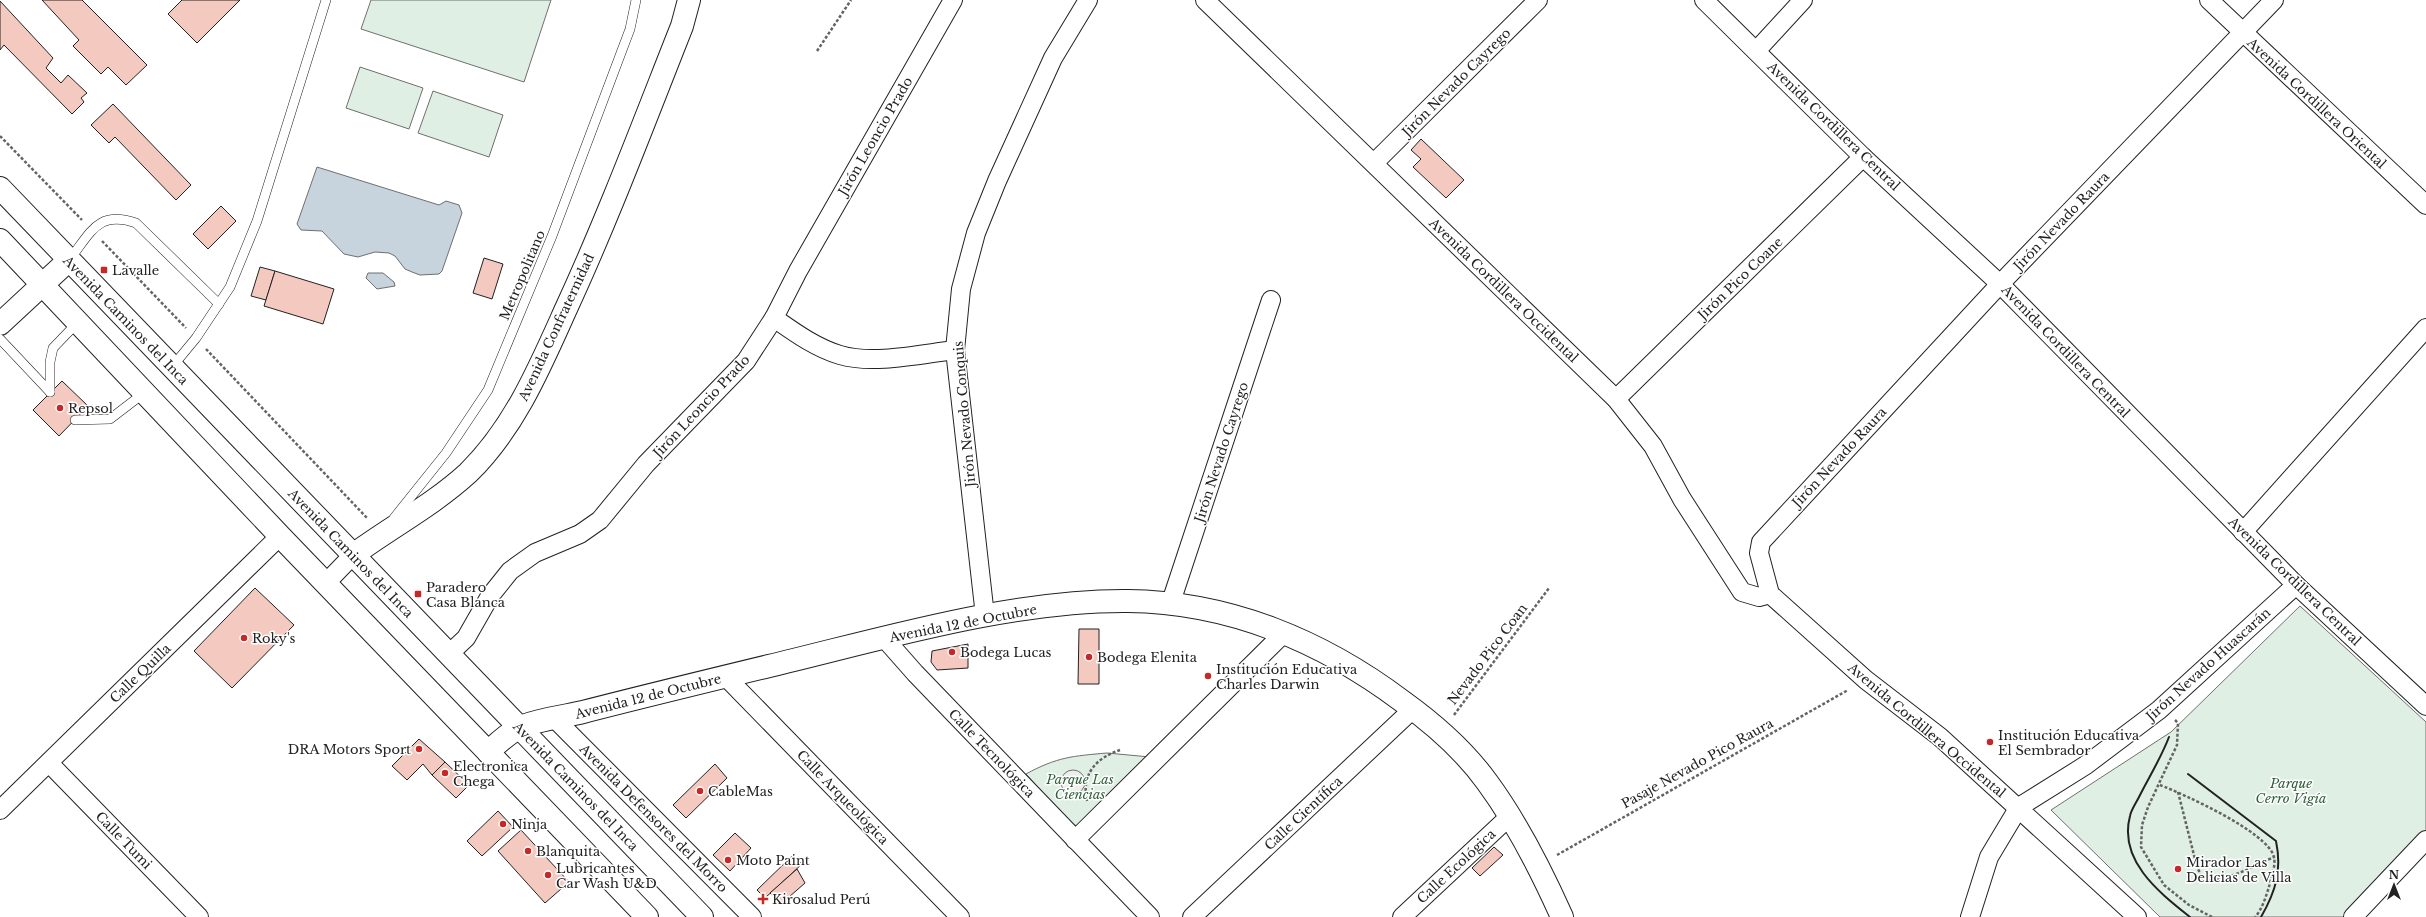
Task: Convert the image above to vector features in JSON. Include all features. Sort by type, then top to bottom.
[{"type":"main road","name":"Avenida Confraternidad","points":[[352,554],[437,499],[468,472],[496,441],[517,410],[537,372],[592,253],[682,26],[689,0]]},
{"type":"main road","name":"Avenida Caminos del Inca","points":[[0,188],[702,917]]},
{"type":"main road","points":[[0,240],[280,536],[647,917]]},
{"type":"main road","points":[[0,324],[69,260]]},
{"type":"main road","name":"Avenida 12 de Octubre","points":[[488,752],[518,727],[725,676],[985,616],[1081,603],[1130,601],[1170,605],[1220,613],[1285,632],[1368,675],[1442,732],[1486,780],[1510,816],[1539,865],[1562,917]]},
{"type":"street","name":"Jirón Leoncio Prado","points":[[449,654],[466,638],[490,596],[510,571],[535,552],[580,534],[600,520],[646,464],[746,361],[774,318],[798,271],[953,0]]},
{"type":"street","name":"Jirón Nevado Conquis","points":[[985,616],[955,350],[961,289],[976,233],[997,181],[1053,58],[1088,0]]},
{"type":"street","name":"Avenida Cordillera Occidental","points":[[1205,0],[1616,399],[1652,446],[1682,499],[1742,592],[1759,597],[1770,594],[1866,680],[1940,737],[2019,807],[2137,917]]},
{"type":"street","name":"Jirón Nevado Cayrego","points":[[1374,163],[1538,0]]},
{"type":"street","name":"Avenida Cordillera Central","points":[[1704,0],[1757,50],[1863,157],[2000,284],[2296,585],[2426,706]]},
{"type":"street","points":[[1757,50],[1803,0]]},
{"type":"street","name":"Avenida Cordillera Oriental","points":[[2209,0],[2243,34],[2426,205]]},
{"type":"street","name":"Jirón Nevado Raura","points":[[1770,594],[1759,553],[1761,542],[2000,284],[2243,34],[2274,0]]},
{"type":"street","name":"Jirón Pico Coane","points":[[1616,399],[1863,157]]},
{"type":"street","name":"Jirón Nevado Cayrego","points":[[1170,605],[1271,300]]},
{"type":"street","points":[[774,318],[800,336],[840,355],[861,358],[885,358],[955,350]]},
{"type":"street","points":[[2243,532],[2426,328]]},
{"type":"street","name":"Calle Quilla","points":[[0,810],[280,536]]},
{"type":"street","name":"Avenida Confraternidad","points":[[326,583],[352,554]]},
{"type":"street","name":"Jirón Nevado Huascarán","points":[[1970,917],[1989,857],[2019,807],[2086,765],[2163,706],[2296,585]]},
{"type":"street","points":[[1075,840],[1285,632]]},
{"type":"street","name":"Calle Tecnológica","points":[[885,639],[915,673],[1150,917]]},
{"type":"street","name":"Calle Arqueológica","points":[[725,676],[960,917]]},
{"type":"street","name":"Calle Científica","points":[[1192,917],[1413,709]]},
{"type":"street","name":"Avenida Defensores del Morro","points":[[555,718],[752,917]]},
{"type":"street","name":"Calle Tumi","points":[[49,763],[199,917]]},
{"type":"street","name":"Calle Ecológica","points":[[1402,917],[1510,816]]},
{"type":"street","points":[[2353,917],[2426,840]]},
{"type":"lane","points":[[172,367],[196,338],[230,288],[257,220],[326,0]]},
{"type":"lane","name":"Metropolitano","points":[[382,534],[446,454],[488,390],[552,236],[630,28],[636,0]]},
{"type":"lane","points":[[69,260],[97,224],[104,220],[120,218],[136,223],[218,304]]},
{"type":"lane","points":[[0,340],[50,392],[50,362],[53,348],[78,322]]},
{"type":"lane","points":[[75,420],[110,419],[144,393]]},
{"type":"path","points":[[818,52],[851,0]]},
{"type":"path","name":"Nevado Pico Coan","points":[[1442,732],[1549,588]]},
{"type":"path","name":"Pasaje Nevado Pico Raura","points":[[1539,865],[1866,680]]},
{"type":"path","points":[[2163,706],[2178,723],[2177,745],[2160,785],[2148,807],[2142,825],[2141,847],[2164,885],[2189,905],[2212,917]]},
{"type":"path","points":[[1094,822],[1086,796],[1088,774],[1094,764],[1100,759],[1120,750]]},
{"type":"path","points":[[2160,785],[2178,792],[2248,830],[2267,846],[2274,857],[2273,872],[2266,897],[2255,917]]},
{"type":"path","points":[[2178,792],[2197,867],[2203,879],[2212,881],[2222,878],[2274,857]]},
{"type":"green space","points":[[371,0],[551,0],[524,82],[361,29]]},
{"type":"green space","points":[[360,67],[423,88],[409,129],[346,108]]},
{"type":"green space","points":[[433,91],[503,115],[489,157],[418,133]]},
{"type":"green space","name":"Parque Cerro Vigía","points":[[2300,606],[2426,722],[2426,831],[2344,917],[2160,917],[2051,810],[2171,732]]},
{"type":"green space","name":"Parque Las Ciencias","points":[[1107,753],[1150,757],[1079,827],[1070,823],[1026,774],[1037,768],[1065,758]]},
{"type":"shaded area","points":[[317,167],[439,205],[446,201],[459,205],[462,213],[442,271],[439,274],[420,275],[405,269],[395,256],[389,253],[375,252],[358,257],[344,254],[322,231],[301,230],[297,224]]},
{"type":"shaded area","points":[[368,273],[383,273],[394,282],[395,286],[377,289],[366,278]]},
{"type":"shaded area","points":[[1073,770],[1082,773],[1085,782],[1082,791],[1073,794],[1064,791],[1061,782],[1064,773]]},
{"type":"building","points":[[42,0],[82,0],[147,65],[126,85],[108,67],[101,74],[73,46],[79,40]]},
{"type":"building","points":[[182,0],[240,0],[197,43],[168,14]]},
{"type":"building","points":[[0,1],[53,58],[46,68],[61,83],[68,75],[87,93],[81,98],[84,102],[72,114],[4,45],[0,50]]},
{"type":"building","points":[[113,104],[191,185],[176,200],[115,137],[109,143],[91,125]]},
{"type":"building","points":[[1421,139],[1464,180],[1446,198],[1413,167],[1421,159],[1411,150]]},
{"type":"building","points":[[221,206],[236,221],[208,249],[193,234]]},
{"type":"building","points":[[484,258],[503,264],[492,299],[473,293]]},
{"type":"building","points":[[260,267],[275,271],[266,300],[251,296]]},
{"type":"building","points":[[275,271],[334,289],[323,324],[264,306]]},
{"type":"building","name":"Repsol","points":[[62,381],[88,406],[59,436],[33,410]]},
{"type":"building","name":"Roky's","points":[[255,588],[294,625],[232,688],[194,651]]},
{"type":"building","name":"Bodega Elenita","points":[[1079,629],[1099,629],[1099,684],[1078,684]]},
{"type":"building","points":[[968,644],[968,668],[937,670],[931,662],[932,651]]},
{"type":"building","points":[[419,739],[445,762],[432,775],[423,764],[407,780],[392,766]]},
{"type":"building","points":[[445,762],[469,785],[456,798],[432,775]]},
{"type":"building","name":"CableMas","points":[[715,764],[727,778],[686,818],[673,805]]},
{"type":"building","points":[[498,811],[513,827],[482,856],[467,841]]},
{"type":"building","points":[[521,830],[569,882],[545,903],[498,851]]},
{"type":"building","points":[[735,833],[751,848],[730,871],[713,855]]},
{"type":"building","points":[[1494,847],[1503,855],[1480,876],[1472,868]]},
{"type":"building","points":[[793,855],[802,864],[765,898],[757,890]]},
{"type":"building","points":[[797,869],[805,883],[781,904],[770,893]]},
{"type":"wall","points":[[2169,737],[2159,760],[2131,811],[2128,832],[2130,847],[2144,874],[2166,897],[2190,917]]},
{"type":"wall","points":[[2188,774],[2276,841],[2278,852],[2278,871],[2271,898],[2261,917]]},
{"type":"place","name":"Lavalle","points":[[104,270]]},
{"type":"place","name":"Repsol","points":[[60,408]]},
{"type":"place","name":"Paradero Casa Blanca","points":[[418,594]]},
{"type":"place","name":"Roky's","points":[[244,638]]},
{"type":"place","name":"Bodega Lucas","points":[[952,652]]},
{"type":"place","name":"Bodega Elenita","points":[[1089,657]]},
{"type":"place","name":"Institución Educativa Charles Darwin","points":[[1208,676]]},
{"type":"place","name":"Institución Educativa El Sembrador","points":[[1990,742]]},
{"type":"place","name":"DRA Motors Sport","points":[[419,749]]},
{"type":"place","name":"Electronica Chega","points":[[445,773]]},
{"type":"place","name":"CableMas","points":[[700,791]]},
{"type":"place","name":"Ninja","points":[[503,824]]},
{"type":"place","name":"Blanquita","points":[[528,851]]},
{"type":"place","name":"Moto Paint","points":[[728,860]]},
{"type":"place","name":"Mirador Las Delicias de Villa","points":[[2178,869]]},
{"type":"place","name":"Lubricantes Car Wash U&D","points":[[548,875]]},
{"type":"place","name":"Kirosalud Perú","points":[[763,899]]}]
